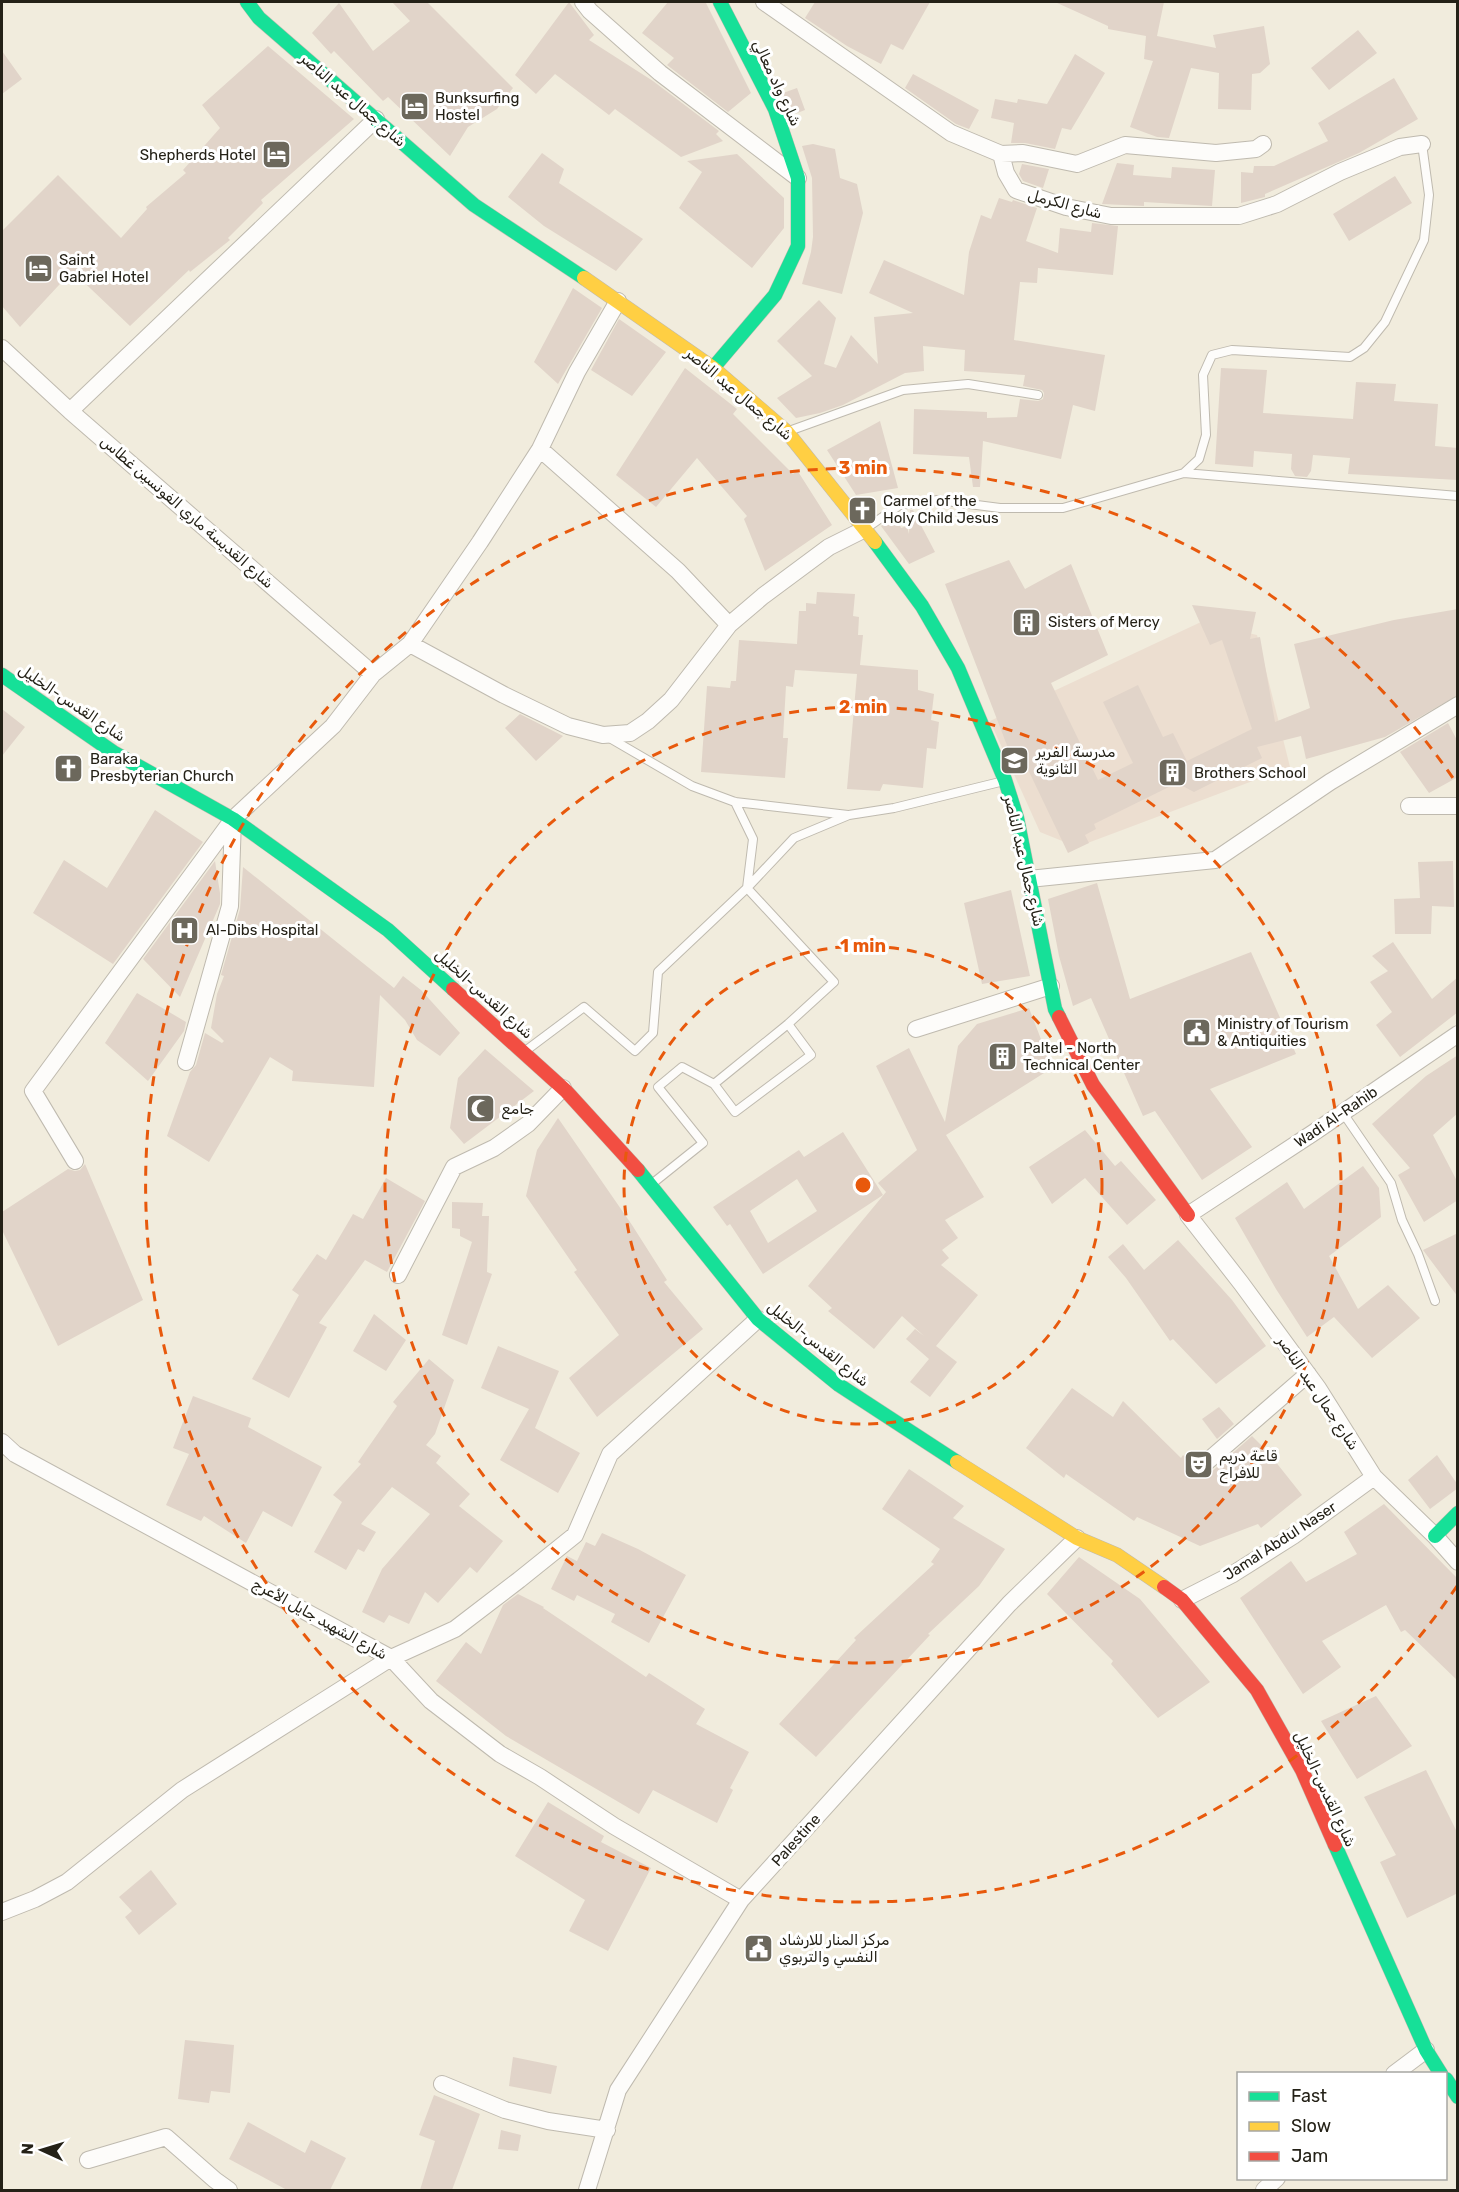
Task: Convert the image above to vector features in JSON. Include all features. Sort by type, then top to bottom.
[{"type":"main road","name":"شارع جمال عبد الناصر","points":[[247,2],[259,18],[474,205],[713,368],[787,432],[865,529],[922,606],[958,668],[1005,780],[1017,818],[1055,1009],[1093,1085],[1188,1215]]},
{"type":"main road","name":"شارع واد معالي","points":[[713,368],[775,295],[798,246],[798,178],[775,109],[720,2]]},
{"type":"main road","name":"شارع القدس-الخليل","points":[[2,675],[113,752],[233,819],[388,930],[563,1088],[651,1185],[759,1319],[839,1385],[944,1455],[1077,1538],[1117,1555],[1182,1600],[1257,1690],[1302,1770],[1426,2050],[1441,2072]]},
{"type":"main road","points":[[1435,1536],[1458,1513]]},
{"type":"main road","points":[[1447,2080],[1458,2097]]},
{"type":"street","points":[[583,2],[590,11],[660,73],[798,178]]},
{"type":"street","points":[[764,2],[951,133],[1001,154],[1023,153],[1077,164],[1125,146],[1216,153],[1256,149],[1263,144]]},
{"type":"street","points":[[70,411],[376,119]]},
{"type":"street","name":"شارع الكرمل","points":[[1001,154],[1006,173],[1016,190],[1066,207],[1111,216],[1239,216],[1277,204],[1340,172],[1400,147],[1422,144]]},
{"type":"street","points":[[75,1161],[33,1091],[233,819],[333,726],[373,674],[410,644],[540,449],[576,372],[618,302]]},
{"type":"street","name":"شارع القديسة ماري الفونسين غطاس","points":[[2,348],[70,411],[373,674]]},
{"type":"street","points":[[540,449],[678,571],[729,625]]},
{"type":"street","points":[[410,644],[504,695],[568,726],[603,735],[630,733],[648,721],[671,700],[729,625],[763,596],[829,547],[865,529]]},
{"type":"street","points":[[1029,879],[1215,860],[1330,782],[1458,705]]},
{"type":"street","points":[[1409,806],[1458,806]]},
{"type":"street","points":[[186,1062],[230,906],[233,819]]},
{"type":"street","points":[[916,1029],[1051,986]]},
{"type":"street","name":"Wadi Al-Rahib","points":[[1188,1215],[1458,1034]]},
{"type":"street","points":[[398,1275],[454,1167],[494,1148],[528,1124],[563,1088]]},
{"type":"street","name":"شارع جمال عبد الناصر","points":[[1188,1215],[1308,1374],[1374,1477],[1435,1536],[1458,1562]]},
{"type":"street","points":[[2,1912],[35,1899],[67,1882],[182,1791],[391,1658],[455,1629],[575,1535],[610,1454],[759,1319]]},
{"type":"street","points":[[1202,1466],[1308,1374]]},
{"type":"street","name":"شارع الشهيد جايل الأعرج","points":[[2,1442],[15,1454],[32,1461],[391,1658],[431,1701],[500,1754],[540,1777],[614,1826],[741,1900]]},
{"type":"street","name":"Jamal Abdul Naser","points":[[1182,1600],[1233,1574],[1293,1536],[1374,1477]]},
{"type":"street","name":"Palestine","points":[[587,2190],[618,2090],[741,1900],[1009,1604],[1077,1538]]},
{"type":"street","points":[[1395,2072],[1426,2050]]},
{"type":"street","points":[[442,2084],[506,2110],[548,2121],[607,2130]]},
{"type":"street","points":[[88,2160],[166,2137],[214,2180],[230,2190]]},
{"type":"lane","points":[[1184,473],[1199,459],[1206,435],[1203,375],[1212,356],[1232,350],[1350,357],[1364,348],[1385,322],[1424,240],[1429,195],[1422,144]]},
{"type":"lane","points":[[787,432],[903,390],[968,384],[1038,395]]},
{"type":"lane","points":[[865,529],[900,506],[938,500],[1000,508],[1063,508],[1184,473],[1458,496]]},
{"type":"lane","points":[[603,735],[692,786],[735,802],[849,815]]},
{"type":"lane","points":[[524,1052],[584,1006],[635,1051],[653,1033],[658,972],[747,888],[794,837],[849,815],[894,808],[1005,780]]},
{"type":"lane","points":[[714,1084],[788,1024],[834,982],[747,888],[753,838],[735,802]]},
{"type":"lane","points":[[651,1185],[703,1143],[658,1087],[682,1067],[714,1084],[735,1112],[811,1054],[788,1024]]},
{"type":"lane","points":[[1343,1113],[1391,1183],[1402,1220],[1436,1301]]},
{"type":"shaded area","points":[[1201,622],[1257,635],[1290,767],[1077,847],[1040,832],[990,721]]},
{"type":"building","points":[[392,2],[427,2],[513,88],[497,109],[468,127],[450,156],[388,97],[383,101],[334,51],[331,54],[312,33],[339,3],[373,51],[410,21]]},
{"type":"building","points":[[569,2],[594,35],[589,40],[653,81],[719,131],[716,134],[723,141],[681,157],[615,109],[609,115],[555,74],[536,94],[515,75]]},
{"type":"building","points":[[668,2],[706,3],[751,93],[728,112],[667,65],[674,58],[642,33]]},
{"type":"building","points":[[815,2],[930,2],[903,50],[891,44],[881,64],[847,46],[805,18]]},
{"type":"building","points":[[1055,2],[1164,2],[1157,36],[1216,48],[1213,35],[1264,26],[1270,64],[1260,73],[1252,74],[1251,110],[1218,109],[1219,73],[1191,68],[1169,138],[1157,137],[1130,127],[1153,61],[1144,59],[1146,36],[1108,29],[1108,26]]},
{"type":"building","points":[[1358,30],[1377,53],[1329,90],[1311,68]]},
{"type":"building","points":[[268,46],[354,119],[261,200],[263,203],[228,238],[230,240],[190,272],[189,270],[130,326],[72,271],[20,327],[2,306],[2,231],[58,175],[121,238],[147,209],[146,207],[186,173],[183,170],[220,128],[202,105]]},
{"type":"building","points":[[2,51],[22,79],[2,94]]},
{"type":"building","points":[[1075,54],[1105,73],[1071,130],[1062,128],[1055,149],[1025,143],[1011,143],[1014,123],[991,118],[995,99],[1017,103],[1018,99],[1047,104]]},
{"type":"building","points":[[913,74],[979,110],[969,129],[956,124],[905,88]]},
{"type":"building","points":[[1394,78],[1418,119],[1359,153],[1265,194],[1265,197],[1241,203],[1241,172],[1253,173],[1254,166],[1274,166],[1328,141],[1318,123]]},
{"type":"building","points":[[797,88],[805,110],[792,115],[783,93]]},
{"type":"building","points":[[813,144],[835,149],[840,178],[857,184],[863,213],[842,294],[802,284],[813,237],[812,178],[802,146]]},
{"type":"building","points":[[542,153],[564,169],[559,183],[643,239],[616,271],[544,226],[508,197]]},
{"type":"building","points":[[737,154],[784,198],[784,228],[752,268],[679,208],[702,172],[687,161]]},
{"type":"building","points":[[1117,163],[1134,165],[1133,175],[1171,178],[1172,167],[1215,170],[1212,206],[1144,202],[1144,206],[1102,204]]},
{"type":"building","points":[[1022,164],[1049,169],[1043,188],[1023,181],[1019,174]]},
{"type":"building","points":[[1395,176],[1412,203],[1349,241],[1333,214]]},
{"type":"building","points":[[999,198],[1037,208],[1026,241],[1058,253],[1060,228],[1091,232],[1092,223],[1118,226],[1113,275],[1038,268],[1037,283],[1020,282],[1014,340],[1105,355],[1095,411],[1073,405],[1061,459],[983,441],[980,487],[973,487],[969,457],[913,454],[914,409],[987,412],[987,418],[1017,417],[1020,399],[1038,401],[1043,399],[1042,390],[1023,386],[1025,375],[964,371],[965,350],[923,346],[924,371],[905,373],[843,405],[796,418],[777,398],[812,376],[777,341],[819,300],[836,318],[824,364],[836,368],[851,335],[878,364],[874,317],[913,313],[869,293],[884,260],[964,295],[969,252],[981,215],[991,219]]},
{"type":"building","points":[[573,288],[602,308],[558,384],[534,362]]},
{"type":"building","points":[[619,319],[666,352],[632,396],[591,370]]},
{"type":"building","points":[[685,368],[737,409],[733,414],[793,474],[797,470],[832,525],[765,571],[744,519],[747,516],[697,458],[656,507],[616,475]]},
{"type":"building","points":[[1221,368],[1267,370],[1263,413],[1353,419],[1356,382],[1396,384],[1394,401],[1438,404],[1435,446],[1458,448],[1458,480],[1348,474],[1350,458],[1313,455],[1311,471],[1307,477],[1295,476],[1291,469],[1292,454],[1254,451],[1253,467],[1215,464]]},
{"type":"building","points":[[880,421],[898,488],[856,495],[827,450]]},
{"type":"building","points":[[910,510],[913,510],[935,552],[909,564],[881,526],[896,516],[901,528],[907,526],[909,534]]},
{"type":"building","points":[[1009,560],[1025,589],[1071,564],[1108,655],[1051,683],[1098,780],[1133,763],[1103,702],[1138,685],[1163,737],[1173,733],[1187,761],[1252,729],[1222,640],[1210,645],[1192,605],[1256,612],[1250,639],[1260,637],[1275,722],[1310,708],[1294,644],[1394,620],[1458,609],[1458,695],[1385,737],[1306,759],[1301,736],[1257,747],[1262,758],[1194,792],[1177,783],[1094,824],[1096,829],[1085,835],[1089,843],[1068,853],[1022,757],[1013,761],[945,584]]},
{"type":"building","points":[[817,592],[855,594],[853,616],[859,617],[858,635],[863,635],[860,665],[918,670],[918,690],[934,694],[931,720],[939,722],[936,749],[927,748],[923,788],[883,784],[880,791],[847,789],[857,674],[795,670],[793,687],[786,686],[783,738],[788,738],[785,778],[701,772],[707,686],[730,688],[731,681],[736,681],[739,640],[797,644],[799,611],[806,611],[806,603],[816,604]]},
{"type":"building","points":[[2,709],[25,727],[2,756]]},
{"type":"building","points":[[520,714],[563,736],[536,761],[505,728]]},
{"type":"building","points":[[1448,723],[1458,742],[1458,777],[1429,793],[1400,752]]},
{"type":"building","points":[[155,810],[203,842],[113,964],[33,913],[64,860],[107,888]]},
{"type":"building","name":"Al-Dibs Hospital","points":[[215,861],[220,904],[180,997],[143,959]]},
{"type":"building","points":[[1453,861],[1454,907],[1432,906],[1431,934],[1395,934],[1394,899],[1420,898],[1418,862]]},
{"type":"building","points":[[243,867],[394,988],[403,976],[421,990],[460,1033],[440,1056],[417,1040],[405,1020],[380,995],[374,1087],[292,1081],[293,1071],[270,1057],[209,1162],[167,1136],[190,1072],[196,1065],[205,1033],[222,1043],[224,1041],[211,1028],[217,994],[224,976],[221,975],[240,909]]},
{"type":"building","name":"Ministry of Tourism & Antiquities","points":[[1097,883],[1130,999],[1251,952],[1296,1054],[1210,1089],[1252,1147],[1202,1180],[1155,1111],[1143,1116],[1091,998],[1073,1006],[1059,956],[1048,899]]},
{"type":"building","points":[[1011,890],[1030,976],[982,984],[964,903]]},
{"type":"building","points":[[1393,942],[1432,999],[1458,977],[1458,1012],[1400,1057],[1376,1025],[1392,1012],[1370,982],[1388,971],[1372,956]]},
{"type":"building","points":[[137,993],[186,1022],[184,1031],[148,1081],[105,1043]]},
{"type":"building","points":[[1029,1008],[1052,1068],[946,1135],[984,1197],[945,1220],[958,1238],[942,1250],[949,1258],[941,1265],[978,1295],[936,1346],[957,1362],[930,1397],[910,1382],[929,1359],[906,1339],[915,1329],[924,1336],[902,1316],[874,1349],[828,1311],[832,1308],[808,1286],[886,1192],[878,1183],[917,1150],[876,1066],[909,1048],[945,1122],[958,1046],[977,1024]]},
{"type":"building","name":"جامع","points":[[485,1049],[534,1091],[464,1144],[450,1128],[458,1078]]},
{"type":"building","points":[[1458,1055],[1458,1113],[1433,1135],[1458,1183],[1458,1200],[1424,1222],[1398,1175],[1410,1168],[1372,1124],[1426,1076]]},
{"type":"building","points":[[558,1118],[632,1225],[667,1280],[664,1282],[703,1329],[597,1417],[569,1378],[619,1335],[574,1272],[577,1270],[526,1196],[537,1150]]},
{"type":"building","points":[[1085,1130],[1115,1166],[1121,1161],[1156,1200],[1127,1225],[1085,1178],[1052,1204],[1029,1167]]},
{"type":"building","points":[[843,1132],[883,1195],[763,1274],[730,1224],[727,1226],[713,1207],[799,1150],[804,1157]],"holes":[[[797,1179],[817,1211],[768,1243],[750,1211]]]},
{"type":"building","points":[[85,1164],[143,1300],[58,1346],[2,1230],[2,1212],[68,1169],[80,1170]]},
{"type":"building","points":[[1363,1166],[1379,1188],[1381,1217],[1329,1256],[1358,1309],[1388,1285],[1420,1318],[1372,1358],[1334,1317],[1307,1337],[1235,1218],[1287,1182],[1304,1209]]},
{"type":"building","points":[[386,1178],[425,1201],[387,1272],[365,1260],[319,1323],[327,1327],[289,1398],[252,1379],[299,1295],[292,1290],[317,1254],[326,1260],[353,1214],[363,1219]]},
{"type":"building","points":[[452,1202],[483,1203],[482,1216],[489,1216],[487,1272],[492,1274],[467,1345],[442,1335],[472,1242],[460,1236],[460,1229],[452,1228]]},
{"type":"building","points":[[1458,1233],[1458,1297],[1423,1250]]},
{"type":"building","points":[[1178,1240],[1232,1300],[1266,1346],[1216,1384],[1173,1339],[1170,1341],[1126,1278],[1108,1257],[1123,1244],[1144,1270]]},
{"type":"building","points":[[374,1314],[406,1340],[386,1371],[353,1351]]},
{"type":"building","points":[[498,1346],[559,1371],[535,1428],[580,1453],[558,1493],[500,1460],[529,1409],[481,1388]]},
{"type":"building","points":[[429,1359],[454,1380],[435,1434],[426,1445],[441,1456],[436,1463],[470,1494],[459,1506],[503,1541],[477,1573],[470,1567],[438,1603],[425,1592],[409,1624],[389,1615],[384,1623],[362,1612],[382,1569],[430,1514],[392,1487],[361,1524],[376,1532],[364,1552],[358,1549],[346,1570],[314,1552],[342,1502],[333,1495],[361,1464],[358,1462],[397,1406],[393,1402]]},
{"type":"building","points":[[1072,1388],[1113,1417],[1123,1401],[1181,1458],[1183,1455],[1192,1463],[1194,1472],[1199,1476],[1209,1474],[1252,1436],[1302,1495],[1261,1528],[1258,1524],[1200,1546],[1137,1517],[1134,1521],[1066,1474],[1064,1478],[1026,1448]]},
{"type":"building","points":[[193,1396],[251,1418],[248,1427],[322,1467],[292,1527],[263,1511],[246,1543],[204,1516],[201,1521],[166,1505],[189,1454],[173,1448]]},
{"type":"building","points":[[1219,1407],[1234,1424],[1217,1439],[1202,1419]]},
{"type":"building","points":[[1437,1455],[1458,1488],[1430,1509],[1408,1480]]},
{"type":"building","points":[[909,1469],[964,1506],[953,1518],[1005,1549],[979,1586],[928,1634],[930,1635],[816,1757],[779,1724],[856,1640],[854,1638],[934,1564],[931,1562],[940,1549],[882,1509]]},
{"type":"building","points":[[1384,1504],[1457,1578],[1458,1681],[1405,1630],[1401,1632],[1386,1605],[1322,1641],[1341,1667],[1303,1694],[1240,1598],[1291,1561],[1306,1582],[1357,1554],[1344,1532]]},
{"type":"building","points":[[602,1533],[686,1575],[649,1643],[611,1622],[615,1614],[577,1595],[574,1601],[551,1589],[567,1556],[577,1561],[586,1542],[595,1546]]},
{"type":"building","points":[[1079,1557],[1140,1599],[1210,1682],[1158,1718],[1111,1664],[1113,1661],[1047,1594]]},
{"type":"building","points":[[518,1594],[544,1607],[646,1677],[649,1673],[705,1709],[696,1724],[749,1752],[730,1788],[733,1790],[717,1823],[653,1790],[639,1814],[506,1736],[436,1681],[466,1642],[481,1654],[503,1605]]},
{"type":"building","points":[[1376,1696],[1412,1746],[1357,1779],[1321,1721]]},
{"type":"building","points":[[1426,1770],[1458,1834],[1458,1893],[1407,1918],[1380,1862],[1396,1855],[1364,1797]]},
{"type":"building","points":[[548,1802],[604,1836],[601,1842],[651,1868],[608,1951],[569,1931],[585,1900],[515,1856]]},
{"type":"building","points":[[151,1870],[177,1904],[139,1935],[125,1917],[132,1911],[119,1897]]},
{"type":"building","points":[[185,2040],[234,2045],[230,2093],[211,2091],[209,2103],[178,2099]]},
{"type":"building","points":[[513,2057],[557,2066],[551,2094],[509,2086]]},
{"type":"building","points":[[434,2095],[480,2114],[452,2190],[420,2190],[435,2141],[419,2135]]},
{"type":"building","points":[[248,2122],[305,2153],[311,2140],[346,2158],[330,2190],[287,2190],[229,2159]]},
{"type":"building","points":[[501,2130],[521,2135],[518,2151],[498,2149]]},
{"type":"traffic: fast","points":[[247,2],[259,18],[474,205],[584,278]]},
{"type":"traffic: fast","points":[[713,368],[775,295],[798,246],[798,178],[775,109],[720,2]]},
{"type":"traffic: fast","points":[[875,542],[922,606],[958,668],[1005,780],[1017,818],[1055,1009],[1059,1017]]},
{"type":"traffic: fast","points":[[2,675],[113,752],[233,819],[388,930],[453,989]]},
{"type":"traffic: fast","points":[[638,1170],[758,1319],[839,1385],[957,1462]]},
{"type":"traffic: fast","points":[[1435,1536],[1458,1513]]},
{"type":"traffic: fast","points":[[1335,1845],[1426,2050],[1440,2072]]},
{"type":"traffic: fast","points":[[1447,2080],[1458,2097]]},
{"type":"traffic: slow","points":[[584,278],[713,368],[787,432],[875,542]]},
{"type":"traffic: slow","points":[[957,1462],[1077,1538],[1117,1555],[1164,1587]]},
{"type":"traffic: jam","points":[[453,989],[566,1091],[638,1170]]},
{"type":"traffic: jam","points":[[1059,1017],[1093,1085],[1188,1215]]},
{"type":"traffic: jam","points":[[1164,1587],[1182,1600],[1257,1690],[1302,1770],[1335,1845]]},
{"type":"place","name":"Bunksurfing Hostel","points":[[414,107]]},
{"type":"place","name":"Shepherds Hotel","points":[[277,155]]},
{"type":"place","name":"Saint Gabriel Hotel","points":[[38,269]]},
{"type":"place","name":"Carmel of the Holy Child Jesus","points":[[862,510]]},
{"type":"place","name":"Sisters of Mercy","points":[[1027,622]]},
{"type":"place","name":"مدرسة الفرير الثانوية","points":[[1015,761]]},
{"type":"place","name":"Baraka Presbyterian Church","points":[[69,768]]},
{"type":"place","name":"Brothers School","points":[[1173,773]]},
{"type":"place","name":"Al-Dibs Hospital","points":[[185,930]]},
{"type":"place","name":"Ministry of Tourism & Antiquities","points":[[1196,1033]]},
{"type":"place","name":"Paltel - North Technical Center","points":[[1002,1057]]},
{"type":"place","name":"جامع","points":[[481,1109]]},
{"type":"place","name":"قاعة دريم للافراح","points":[[1198,1465]]},
{"type":"place","name":"مركز المنار للارشاد النفسي والتربوي","points":[[758,1949]]}]
